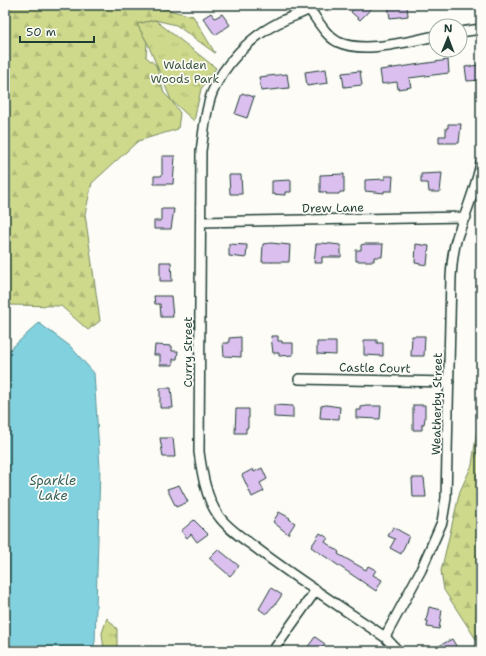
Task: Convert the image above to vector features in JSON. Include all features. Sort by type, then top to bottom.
[{"type":"street","points":[[314,7],[326,32],[338,42],[350,46],[370,47],[428,37]]},
{"type":"street","name":"Curry Street","points":[[314,7],[279,22],[250,42],[232,60],[212,93],[206,114],[201,151],[199,452],[202,474],[218,516],[233,531],[269,558],[385,637],[398,651]]},
{"type":"street","points":[[468,31],[481,29]]},
{"type":"street","name":"Weatherby Street","points":[[385,637],[421,570],[442,522],[446,498],[452,262],[458,234],[466,217],[476,187],[481,163]]},
{"type":"street","name":"Drew Lane","points":[[201,222],[466,217]]},
{"type":"street","name":"Castle Court","points":[[299,379],[450,382]]},
{"type":"street","points":[[273,651],[316,590]]},
{"type":"green space","points":[[5,5],[148,5],[193,16],[215,53],[176,25],[155,20],[137,24],[147,42],[146,57],[156,65],[164,93],[180,113],[178,129],[138,141],[92,183],[85,214],[100,321],[88,330],[61,306],[9,305],[5,308]]},
{"type":"green space","name":"Walden Woods Park","points":[[155,20],[216,68],[201,89],[194,121],[171,100],[147,42],[137,24]]},
{"type":"green space","points":[[481,402],[481,647],[444,590],[441,571],[460,491],[472,465]]},
{"type":"green space","points":[[107,618],[117,629],[117,651],[104,651],[102,633]]},
{"type":"water","name":"Sparkle Lake","points":[[39,323],[70,346],[94,373],[100,468],[95,642],[92,651],[5,651],[5,354]]},
{"type":"building","points":[[357,5],[375,5],[360,20],[351,12]]},
{"type":"building","points":[[388,5],[407,5],[408,16],[390,18]]},
{"type":"building","points":[[211,13],[215,18],[222,14],[230,25],[215,35],[203,18]]},
{"type":"building","points":[[448,60],[449,73],[409,78],[411,87],[398,89],[397,82],[382,84],[380,70]]},
{"type":"building","points":[[479,65],[479,67],[481,67],[481,80],[467,81],[465,67]]},
{"type":"building","points":[[326,69],[328,83],[307,86],[305,72]]},
{"type":"building","points":[[360,71],[362,85],[344,87],[342,73]]},
{"type":"building","points":[[287,74],[289,88],[261,91],[259,77]]},
{"type":"building","points":[[242,93],[254,97],[247,118],[235,114]]},
{"type":"building","points":[[448,124],[461,124],[459,143],[439,143],[439,136],[446,136],[446,128],[448,128]]},
{"type":"building","points":[[162,156],[175,156],[173,184],[154,184],[154,176],[162,175]]},
{"type":"building","points":[[442,173],[440,192],[429,192],[428,183],[421,183],[421,174]]},
{"type":"building","points":[[344,174],[344,192],[340,192],[339,194],[326,194],[326,192],[320,192],[320,175]]},
{"type":"building","points":[[229,175],[241,175],[242,194],[230,194]]},
{"type":"building","points":[[385,176],[393,176],[392,191],[384,191],[384,193],[365,191],[365,180],[385,179]]},
{"type":"building","points":[[291,180],[291,192],[285,192],[285,195],[272,194],[272,181]]},
{"type":"building","points":[[161,209],[174,209],[171,229],[154,229],[154,221],[160,221],[161,219]]},
{"type":"building","points":[[271,243],[290,245],[289,262],[262,262],[263,244]]},
{"type":"building","points":[[322,243],[341,245],[341,257],[322,257],[322,263],[314,263],[316,244]]},
{"type":"building","points":[[229,244],[247,245],[246,258],[229,256]]},
{"type":"building","points":[[383,244],[382,257],[374,257],[374,261],[356,261],[356,250],[361,250],[361,245]]},
{"type":"building","points":[[416,244],[429,246],[427,265],[415,263]]},
{"type":"building","points":[[160,262],[171,262],[172,281],[160,281]]},
{"type":"building","points":[[154,296],[171,296],[173,317],[161,317],[160,304],[155,304]]},
{"type":"building","points":[[271,336],[278,336],[278,341],[282,341],[282,343],[293,343],[293,355],[279,356],[279,353],[273,353]]},
{"type":"building","points":[[412,336],[425,336],[424,356],[411,356]]},
{"type":"building","points":[[241,337],[241,357],[224,356],[223,343],[229,343],[229,338]]},
{"type":"building","points":[[364,340],[377,340],[377,343],[383,343],[383,356],[364,355]]},
{"type":"building","points":[[317,342],[336,342],[336,355],[317,354]]},
{"type":"building","points":[[155,345],[172,346],[172,351],[178,351],[177,359],[173,359],[173,365],[160,365],[160,355],[154,355]]},
{"type":"building","points":[[160,388],[171,388],[173,408],[160,408]]},
{"type":"building","points":[[274,405],[293,406],[293,418],[274,417]]},
{"type":"building","points":[[326,405],[340,407],[339,419],[320,418],[321,406]]},
{"type":"building","points":[[413,405],[425,405],[425,418],[424,424],[422,424],[422,430],[413,430]]},
{"type":"building","points":[[381,406],[380,419],[356,418],[356,410],[361,410],[361,407]]},
{"type":"building","points":[[236,409],[249,409],[248,428],[246,428],[246,433],[235,433]]},
{"type":"building","points":[[160,438],[173,438],[175,457],[163,457]]},
{"type":"building","points":[[262,468],[267,479],[260,483],[264,491],[252,497],[242,475],[253,469],[254,472]]},
{"type":"building","points":[[412,478],[424,478],[426,497],[413,497]]},
{"type":"building","points":[[179,485],[188,502],[176,507],[167,489]]},
{"type":"building","points":[[279,512],[290,518],[289,519],[295,523],[288,534],[273,522]]},
{"type":"building","points":[[194,520],[208,534],[197,542],[191,534],[187,538],[181,531]]},
{"type":"building","points":[[393,527],[409,536],[401,554],[390,548],[395,539],[388,536]]},
{"type":"building","points":[[320,533],[328,538],[325,542],[339,552],[338,554],[366,570],[368,566],[376,570],[373,575],[382,580],[376,591],[311,547]]},
{"type":"building","points":[[218,549],[239,566],[230,576],[209,558]]},
{"type":"building","points":[[271,588],[282,595],[266,614],[259,609]]},
{"type":"building","points":[[429,607],[442,610],[439,629],[427,627],[428,621],[426,621]]},
{"type":"building","points":[[315,637],[325,644],[320,651],[312,651],[307,648]]},
{"type":"building","points":[[452,639],[459,651],[430,651]]}]
